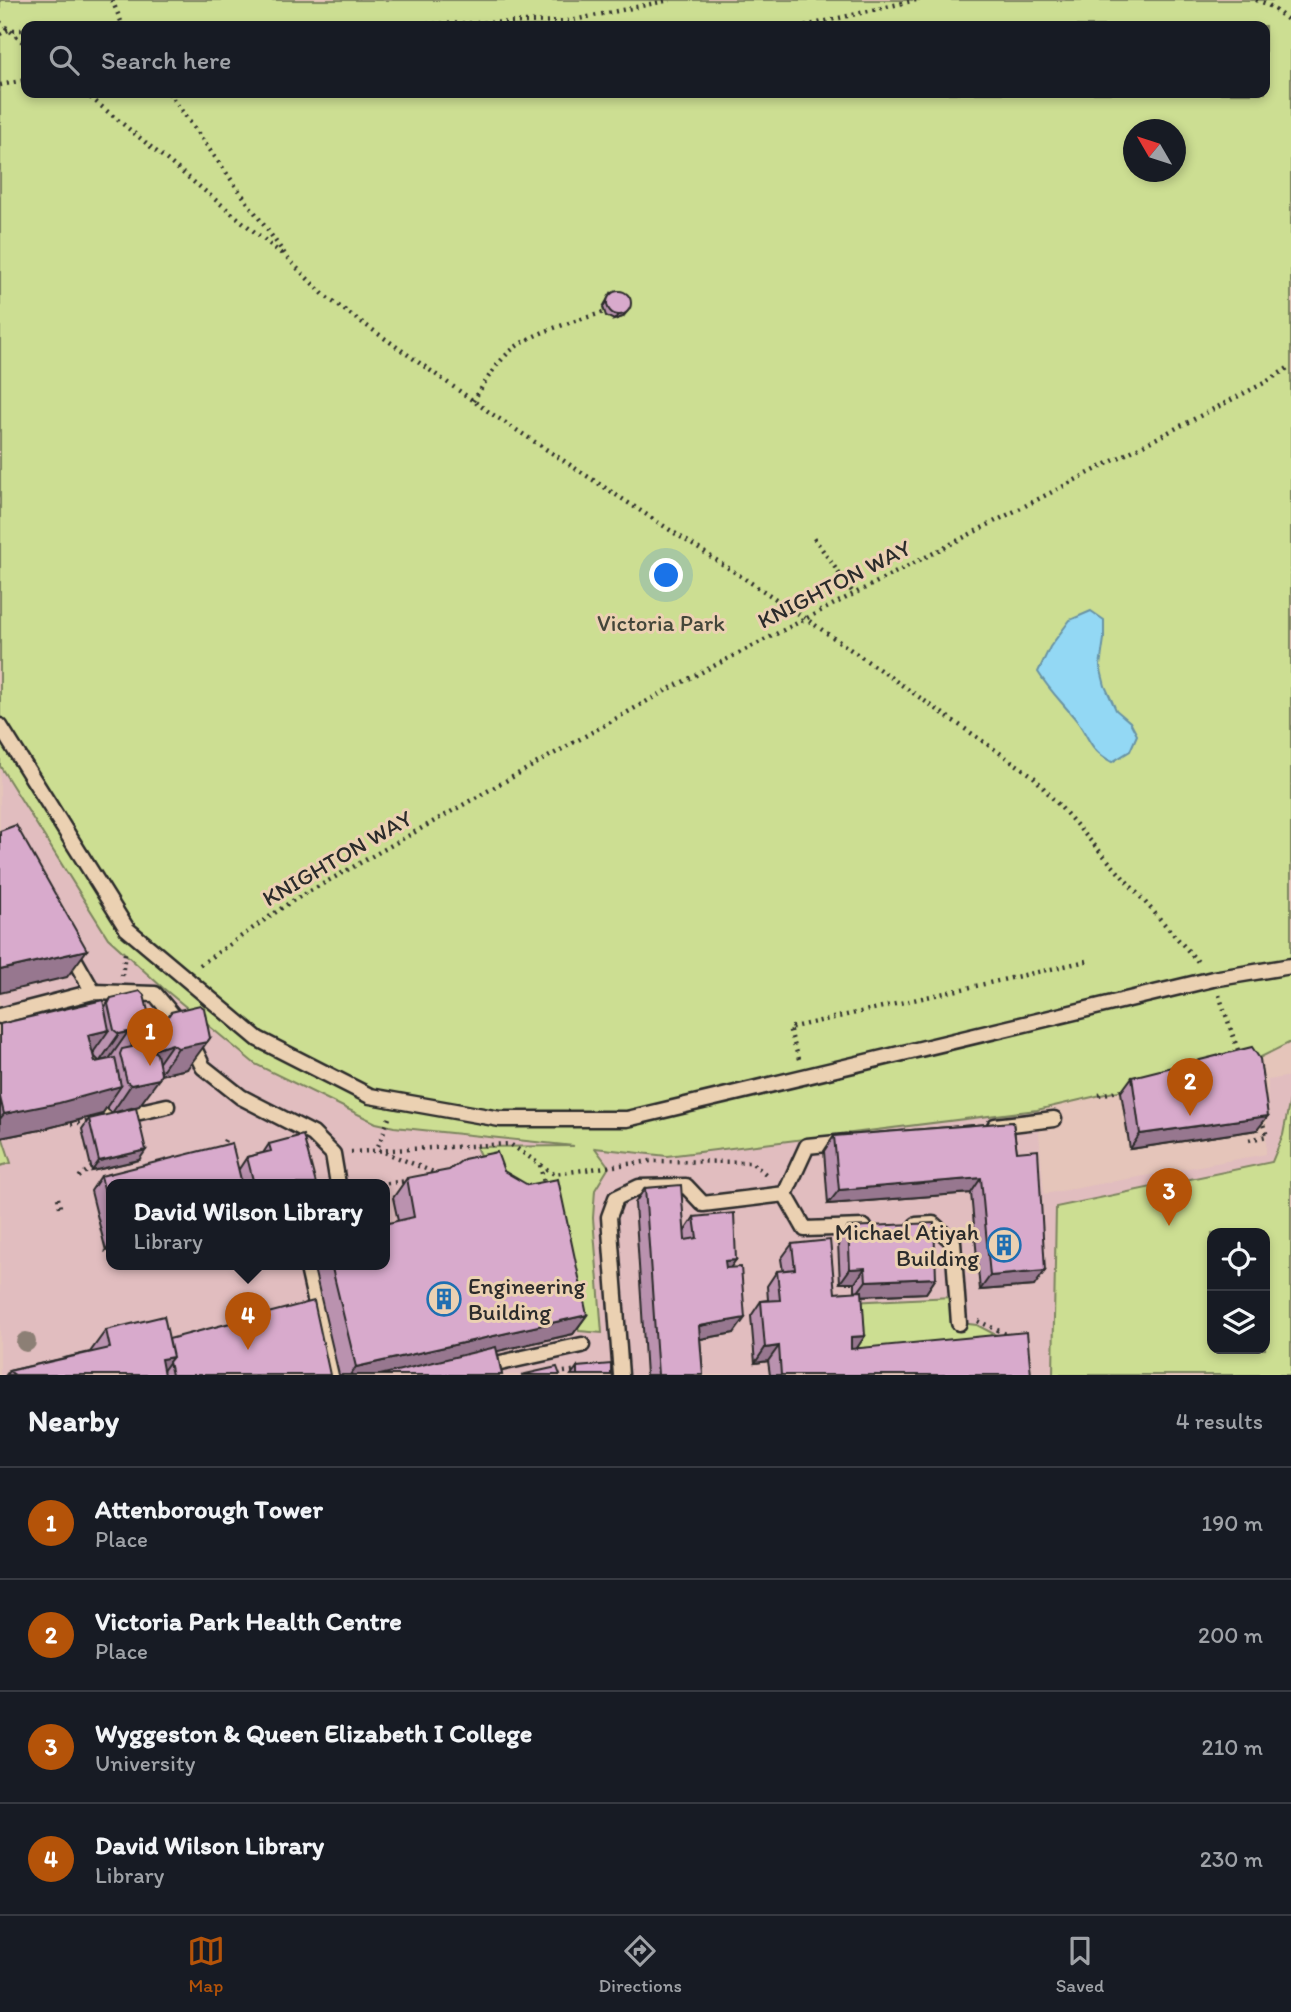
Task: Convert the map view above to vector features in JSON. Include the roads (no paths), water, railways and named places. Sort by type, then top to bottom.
[{"type":"lane","points":[[0,726],[129,931],[258,1039],[370,1096],[500,1119],[627,1119],[1213,979],[1291,966]]},
{"type":"lane","points":[[60,933],[84,1004],[109,1119],[167,1106]]},
{"type":"lane","points":[[0,1016],[84,1004],[120,994],[156,994],[186,1031],[203,1067],[241,1097],[313,1134],[333,1154],[337,1179]]},
{"type":"lane","points":[[985,1127],[1054,1119]]},
{"type":"lane","points":[[785,1194],[807,1146],[862,1140]]},
{"type":"lane","points":[[621,1375],[609,1217],[616,1198],[639,1187],[662,1186],[686,1186],[703,1204],[785,1194]]},
{"type":"lane","points":[[785,1194],[804,1230],[933,1224],[953,1242],[959,1323]]},
{"type":"lane","points":[[308,1270],[332,1375]]},
{"type":"lane","points":[[446,1375],[582,1345]]},
{"type":"water","points":[[1091,611],[1104,620],[1100,666],[1105,686],[1116,710],[1130,722],[1137,735],[1130,751],[1112,762],[1097,752],[1038,672],[1050,647],[1070,620]]},
{"type":"place","name":"Attenborough Tower","points":[[150,1066]]},
{"type":"place","name":"Victoria Park Health Centre","points":[[1190,1116]]},
{"type":"place","name":"Wyggeston & Queen Elizabeth I College","points":[[1169,1226]]},
{"type":"place","name":"Michael Atiyah Building","points":[[1004,1245]]},
{"type":"place","name":"Engineering Building","points":[[444,1299]]},
{"type":"place","name":"David Wilson Library","points":[[248,1350]]},
{"type":"park label","name":"Victoria Park","points":[[661,623]]}]
